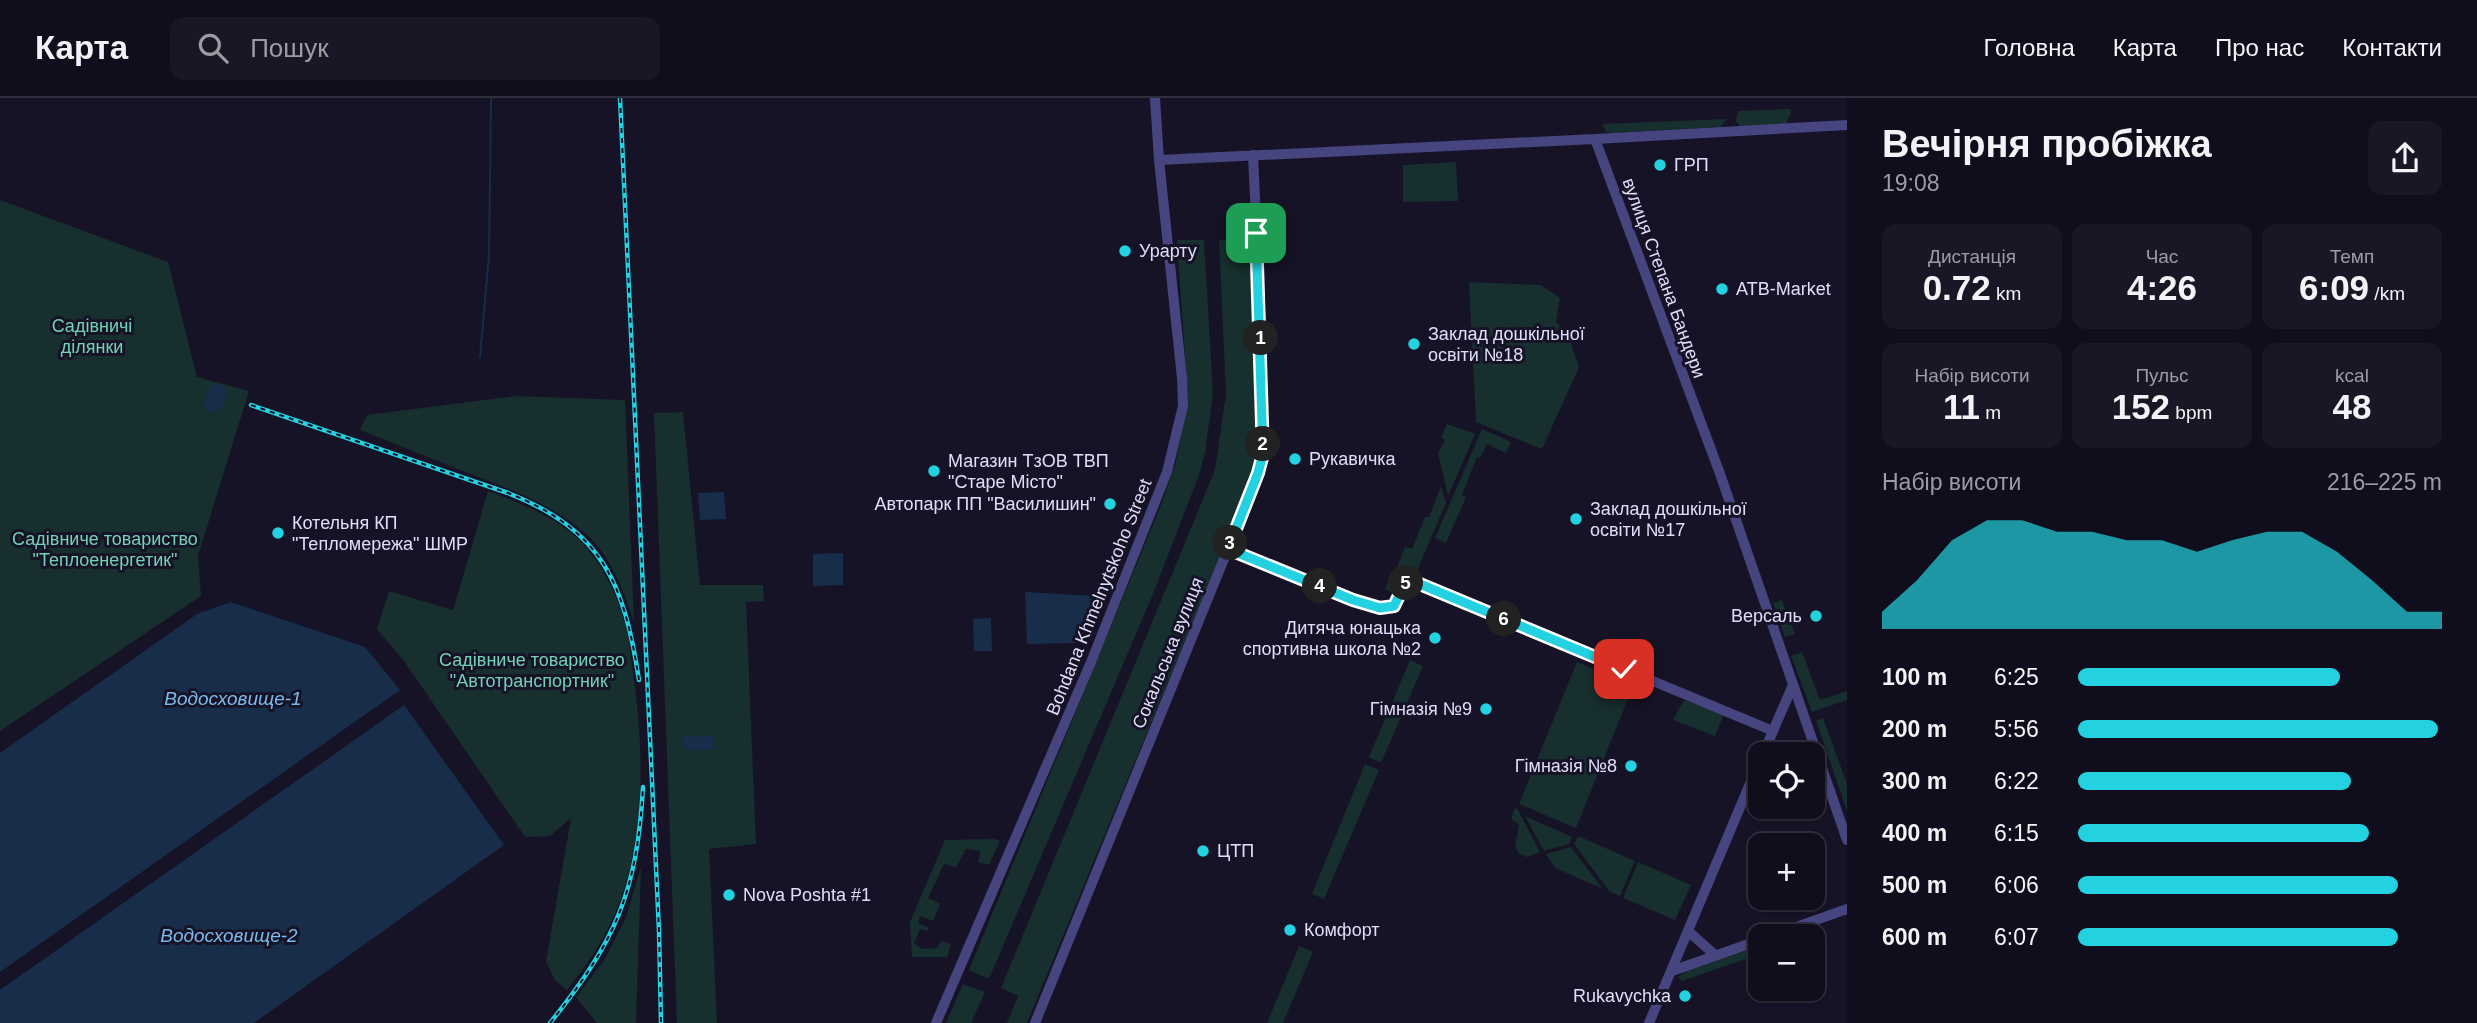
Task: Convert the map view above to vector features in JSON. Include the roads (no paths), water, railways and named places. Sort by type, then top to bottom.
[{"type":"street","name":"Bohdana Khmelnytskoho Street","points":[[936,1023],[1091,662],[1167,472],[1175,445],[1183,406],[1182,378],[1159,160],[1156,98]]},
{"type":"street","points":[[1159,160],[1847,125]]},
{"type":"street","name":"вулиця Степана Бандери","points":[[1595,139],[1719,471],[1847,840]]},
{"type":"street","name":"Сокальська вулиця","points":[[1035,1023],[1228,549],[1263,454],[1261,330],[1253,155]]},
{"type":"street","points":[[1228,549],[1353,600],[1380,608],[1394,606],[1405,583],[1415,582],[1773,731]]},
{"type":"street","points":[[1768,742],[1793,685]]},
{"type":"street","points":[[1649,1023],[1748,788]]},
{"type":"street","points":[[1805,924],[1847,909]]},
{"type":"street","points":[[1688,931],[1715,955]]},
{"type":"street","points":[[1672,971],[1748,944]]},
{"type":"water","points":[[216,383],[226,388],[227,393],[222,408],[213,413],[203,408],[207,394]]},
{"type":"water","points":[[724,492],[726,519],[700,520],[698,493]]},
{"type":"water","points":[[843,553],[843,585],[813,586],[813,554]]},
{"type":"water","points":[[1025,592],[1095,596],[1075,643],[1027,644]]},
{"type":"water","name":"Водосховище-1","points":[[231,602],[365,647],[400,690],[0,972],[0,753],[197,614]]},
{"type":"water","points":[[991,618],[992,651],[974,651],[973,619]]},
{"type":"water","name":"Водосховище-2","points":[[404,705],[504,845],[254,1023],[0,1023],[0,990]]},
{"type":"water","points":[[683,736],[713,736],[714,749],[684,750]]},
{"type":"waterway","points":[[480,357],[489,255],[491,98]]},
{"type":"railway","points":[[620,98],[661,1023]]},
{"type":"railway","points":[[251,405],[508,493],[541,508],[567,525],[588,544],[604,565],[616,589],[626,616],[639,680]]},
{"type":"railway","points":[[550,1023],[592,966],[619,914],[635,857],[643,787]]},
{"type":"place","name":"ГРП","points":[[1660,165]]},
{"type":"place","name":"Урарту","points":[[1125,251]]},
{"type":"place","name":"ATB-Market","points":[[1722,289]]},
{"type":"place","name":"Заклад дошкільної освіти №18","points":[[1414,344]]},
{"type":"place","name":"Рукавичка","points":[[1295,459]]},
{"type":"place","name":"Магазин ТзОВ ТВП \"Старе Місто\"","points":[[934,471]]},
{"type":"place","name":"Автопарк ПП \"Василишин\"","points":[[1110,504]]},
{"type":"place","name":"Заклад дошкільної освіти №17","points":[[1576,519]]},
{"type":"place","name":"Котельня КП \"Тепломережа\" ШМР","points":[[278,533]]},
{"type":"place","name":"Версаль","points":[[1816,616]]},
{"type":"place","name":"Дитяча юнацька спортивна школа №2","points":[[1435,638]]},
{"type":"place","name":"Гімназія №9","points":[[1486,709]]},
{"type":"place","name":"Гімназія №8","points":[[1631,766]]},
{"type":"place","name":"ЦТП","points":[[1203,851]]},
{"type":"place","name":"Nova Poshta #1","points":[[729,895]]},
{"type":"place","name":"Комфорт","points":[[1290,930]]},
{"type":"place","name":"Rukavychka","points":[[1685,996]]},
{"type":"park label","name":"Садівничі ділянки","points":[[92,336]]},
{"type":"park label","name":"Садівниче товариство \"Теплоенергетик\"","points":[[105,549]]},
{"type":"park label","name":"Садівниче товариство \"Автотранспортник\"","points":[[532,670]]}]
